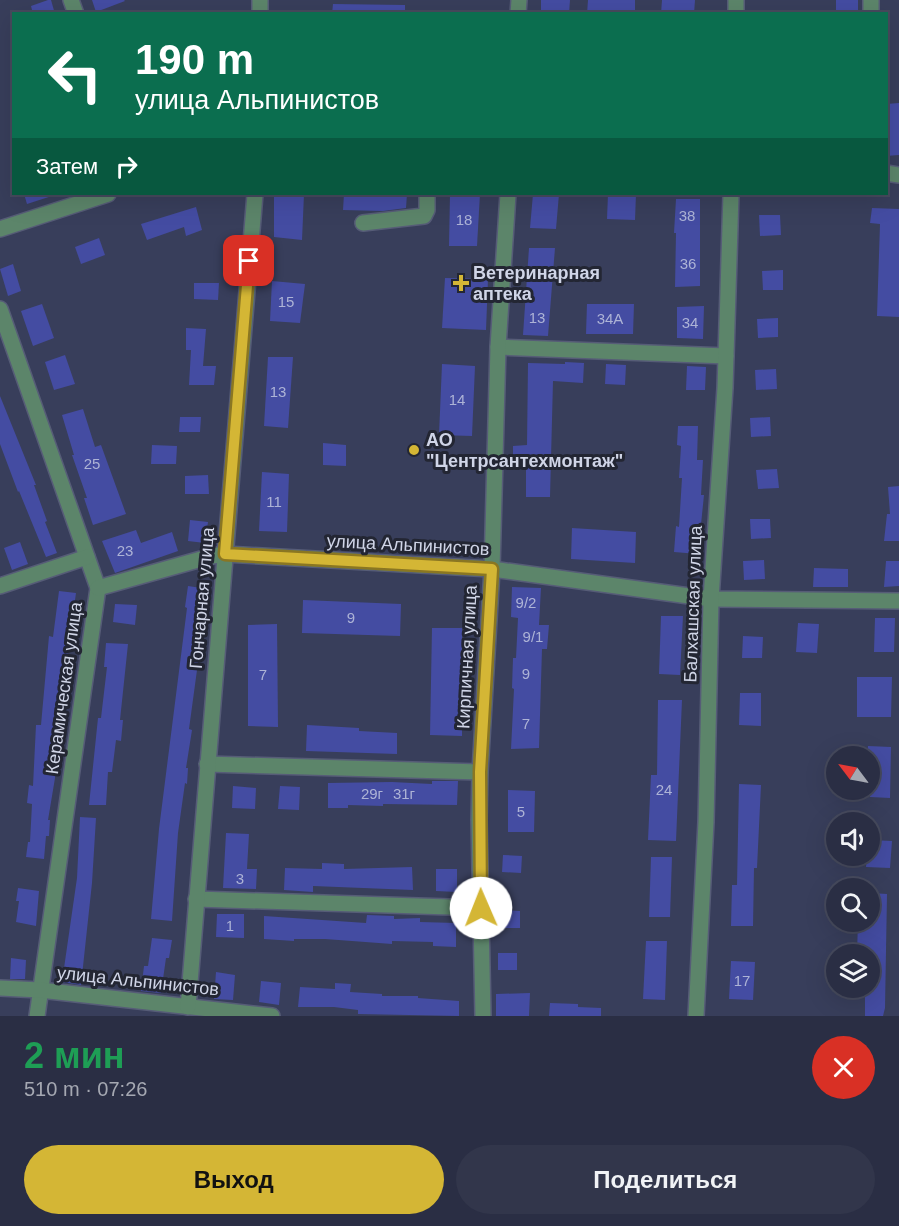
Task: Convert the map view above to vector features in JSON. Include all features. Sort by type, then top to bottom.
[{"type":"street","points":[[0,229],[105,195]]},
{"type":"street","name":"Гончарная улица","points":[[188,1007],[255,195]]},
{"type":"street","points":[[363,222],[420,218],[427,210],[427,195]]},
{"type":"street","name":"Кирпичная улица","points":[[483,1016],[480,772],[492,569],[498,347],[508,195]]},
{"type":"street","name":"Балхашская улица","points":[[696,1016],[706,822],[711,598],[726,356],[731,195]]},
{"type":"street","name":"Керамическая улица","points":[[0,309],[98,588],[37,1016]]},
{"type":"street","points":[[498,347],[726,356]]},
{"type":"street","name":"улица Альпинистов","points":[[98,588],[225,554],[492,569],[711,598],[899,601]]},
{"type":"street","points":[[0,586],[87,557]]},
{"type":"street","points":[[207,764],[480,772]]},
{"type":"street","points":[[196,899],[481,908]]},
{"type":"street","name":"улица Альпинистов","points":[[0,988],[40,990],[272,1016]]},
{"type":"building","points":[[51,0],[54,12],[32,12],[31,6]]},
{"type":"building","points":[[92,0],[124,0],[125,1],[96,12]]},
{"type":"building","points":[[541,0],[570,0],[569,12],[541,12]]},
{"type":"building","points":[[588,0],[635,0],[635,12],[587,12]]},
{"type":"building","points":[[662,0],[695,0],[694,12],[661,12]]},
{"type":"building","points":[[836,0],[858,0],[858,12],[836,12]]},
{"type":"building","points":[[333,4],[405,5],[405,12],[332,12]]},
{"type":"building","points":[[899,103],[899,155],[888,156],[888,104]]},
{"type":"building","points":[[24,195],[55,195],[27,204]]},
{"type":"building","points":[[274,195],[304,195],[302,240],[274,237]]},
{"type":"building","points":[[344,195],[407,195],[406,208],[383,211],[343,210]]},
{"type":"building","points":[[450,195],[480,195],[477,246],[449,246]]},
{"type":"building","points":[[533,195],[559,195],[556,229],[530,228]]},
{"type":"building","points":[[608,195],[636,195],[635,220],[607,219]]},
{"type":"building","points":[[676,199],[700,199],[700,286],[675,287]]},
{"type":"building","points":[[196,207],[202,230],[186,236],[184,227],[147,240],[141,224]]},
{"type":"building","points":[[872,208],[899,209],[899,317],[877,316],[880,224],[870,223]]},
{"type":"building","points":[[759,215],[780,215],[781,235],[760,236]]},
{"type":"building","points":[[99,238],[105,255],[81,264],[75,247]]},
{"type":"building","points":[[529,248],[555,248],[548,336],[523,335]]},
{"type":"building","points":[[13,264],[21,291],[8,296],[0,269]]},
{"type":"building","points":[[783,270],[783,290],[763,290],[762,271]]},
{"type":"building","points":[[445,278],[488,279],[486,330],[442,328]]},
{"type":"building","points":[[272,281],[305,284],[300,323],[270,321]]},
{"type":"building","points":[[194,283],[219,283],[218,300],[194,299]]},
{"type":"building","points":[[42,304],[54,338],[33,346],[21,311]]},
{"type":"building","points":[[587,304],[634,304],[633,334],[586,334]]},
{"type":"building","points":[[704,306],[703,339],[677,338],[677,307]]},
{"type":"building","points":[[778,318],[778,337],[758,338],[757,319]]},
{"type":"building","points":[[186,328],[206,329],[203,366],[216,366],[214,385],[189,385],[191,350],[186,350]]},
{"type":"building","points":[[65,355],[75,384],[54,390],[45,362]]},
{"type":"building","points":[[268,357],[293,357],[288,428],[264,426]]},
{"type":"building","points":[[565,362],[584,363],[583,383],[553,381],[550,497],[526,497],[526,460],[513,460],[513,446],[527,445],[528,363],[565,364]]},
{"type":"building","points":[[442,364],[475,366],[472,436],[439,435]]},
{"type":"building","points":[[606,364],[626,365],[625,385],[605,384]]},
{"type":"building","points":[[687,366],[706,367],[705,390],[686,390]]},
{"type":"building","points":[[776,369],[777,389],[756,390],[755,370]]},
{"type":"building","points":[[0,396],[36,485],[34,485],[47,521],[45,522],[57,553],[46,557],[0,444]]},
{"type":"building","points":[[83,409],[95,447],[101,445],[126,514],[93,525],[62,415]]},
{"type":"building","points":[[180,417],[201,417],[200,432],[179,432]]},
{"type":"building","points":[[770,417],[771,436],[751,437],[750,418]]},
{"type":"building","points":[[678,426],[698,426],[697,460],[703,460],[701,495],[704,495],[698,554],[674,552],[676,526],[679,527],[682,478],[679,478],[681,446],[677,445]]},
{"type":"building","points":[[323,443],[346,445],[346,466],[323,465]]},
{"type":"building","points":[[152,445],[177,446],[176,464],[151,464]]},
{"type":"building","points":[[777,469],[779,488],[758,489],[756,470]]},
{"type":"building","points":[[262,472],[289,474],[287,532],[259,531]]},
{"type":"building","points":[[208,475],[209,494],[185,494],[185,476]]},
{"type":"building","points":[[899,486],[899,541],[884,541],[887,514],[890,514],[888,487]]},
{"type":"building","points":[[750,519],[770,519],[771,538],[751,539]]},
{"type":"building","points":[[190,520],[208,522],[205,543],[188,541]]},
{"type":"building","points":[[572,528],[636,532],[635,563],[571,559]]},
{"type":"building","points":[[136,530],[141,543],[172,532],[178,551],[115,573],[102,541]]},
{"type":"building","points":[[20,542],[28,564],[12,570],[4,548]]},
{"type":"building","points":[[764,560],[765,579],[744,580],[743,561]]},
{"type":"building","points":[[886,561],[899,561],[899,586],[884,587]]},
{"type":"building","points":[[814,568],[848,569],[848,587],[813,587]]},
{"type":"building","points":[[188,586],[208,589],[189,729],[192,730],[186,768],[188,768],[187,784],[185,783],[178,833],[172,921],[151,919],[159,829]]},
{"type":"building","points":[[512,587],[541,588],[539,625],[549,625],[547,649],[542,649],[539,748],[511,749],[513,658],[516,658],[518,618],[511,617]]},
{"type":"building","points":[[59,591],[76,593],[65,672],[64,702],[66,702],[56,744],[55,778],[48,820],[50,820],[49,836],[46,836],[44,859],[26,857],[28,842],[30,842],[32,804],[27,803],[29,785],[33,786],[36,725],[41,725],[49,636],[53,637]]},
{"type":"building","points":[[303,600],[401,604],[400,636],[302,633]]},
{"type":"building","points":[[115,604],[137,605],[135,625],[113,622]]},
{"type":"building","points":[[661,616],[683,616],[680,675],[659,674]]},
{"type":"building","points":[[875,618],[895,618],[894,652],[874,652]]},
{"type":"building","points":[[798,623],[819,624],[817,653],[796,652]]},
{"type":"building","points":[[277,624],[278,727],[248,726],[248,625]]},
{"type":"building","points":[[432,628],[462,628],[462,736],[430,735]]},
{"type":"building","points":[[743,636],[763,637],[762,658],[742,658]]},
{"type":"building","points":[[106,643],[128,644],[120,720],[123,720],[121,741],[116,740],[112,772],[108,772],[106,805],[89,805],[98,718],[101,718],[107,667],[104,667]]},
{"type":"building","points":[[857,677],[892,677],[891,717],[857,717]]},
{"type":"building","points":[[740,693],[761,693],[761,726],[739,725]]},
{"type":"building","points":[[658,700],[682,700],[676,841],[648,840],[651,775],[657,775]]},
{"type":"building","points":[[307,725],[397,733],[397,754],[306,751]]},
{"type":"building","points":[[880,747],[891,747],[890,798],[880,798]]},
{"type":"building","points":[[432,781],[458,781],[457,805],[383,804],[383,806],[348,805],[348,808],[328,808],[328,783],[432,784]]},
{"type":"building","points":[[739,784],[761,785],[757,868],[754,868],[753,926],[731,926],[732,885],[737,885]]},
{"type":"building","points":[[233,786],[256,788],[255,809],[232,808]]},
{"type":"building","points":[[280,786],[300,787],[299,810],[278,809]]},
{"type":"building","points":[[508,790],[535,791],[534,832],[508,832]]},
{"type":"building","points":[[80,817],[96,818],[92,883],[81,985],[62,982],[77,878]]},
{"type":"building","points":[[226,833],[249,834],[247,869],[257,869],[256,889],[223,888]]},
{"type":"building","points":[[880,840],[892,841],[890,868],[866,867],[880,866]]},
{"type":"building","points":[[503,855],[522,856],[521,873],[502,872]]},
{"type":"building","points":[[651,857],[672,857],[670,917],[649,917]]},
{"type":"building","points":[[322,863],[344,864],[344,869],[412,867],[413,890],[313,886],[313,892],[284,890],[285,868],[322,869]]},
{"type":"building","points":[[436,869],[457,869],[457,892],[436,891]]},
{"type":"building","points":[[18,888],[39,891],[36,926],[16,922]]},
{"type":"building","points":[[880,894],[887,894],[883,1016],[865,1016],[865,998],[880,998],[880,944],[857,944],[858,932],[880,932]]},
{"type":"building","points":[[501,910],[520,911],[520,928],[501,928]]},
{"type":"building","points":[[217,914],[244,914],[244,938],[216,937]]},
{"type":"building","points":[[367,915],[394,916],[394,919],[420,918],[420,922],[456,923],[456,947],[433,946],[433,942],[392,941],[392,944],[325,939],[294,939],[294,941],[264,939],[264,916],[366,923]]},
{"type":"building","points":[[152,938],[172,940],[169,958],[166,958],[161,993],[141,991],[144,966],[148,966]]},
{"type":"building","points":[[646,941],[667,941],[665,1000],[643,999]]},
{"type":"building","points":[[498,953],[517,953],[517,970],[498,970]]},
{"type":"building","points":[[11,958],[26,960],[25,979],[10,979]]},
{"type":"building","points":[[731,961],[755,962],[753,1000],[729,999]]},
{"type":"building","points":[[216,972],[235,975],[233,1000],[214,999]]},
{"type":"building","points":[[261,981],[281,983],[279,1005],[259,1002]]},
{"type":"building","points":[[335,983],[351,984],[350,992],[459,1001],[459,1016],[358,1014],[358,1010],[334,1007],[298,1007],[300,987],[335,989]]},
{"type":"building","points":[[530,993],[529,1016],[496,1016],[496,994]]},
{"type":"building","points":[[550,1003],[601,1008],[601,1016],[549,1016]]},
{"type":"place","name":"Ветеринарная аптека","points":[[461,283]]},
{"type":"place","name":"АО \"Центрсантехмонтаж\"","points":[[414,450]]},
{"type":"route","points":[[249,261],[225,554],[492,569],[480,772],[481,908]]}]
